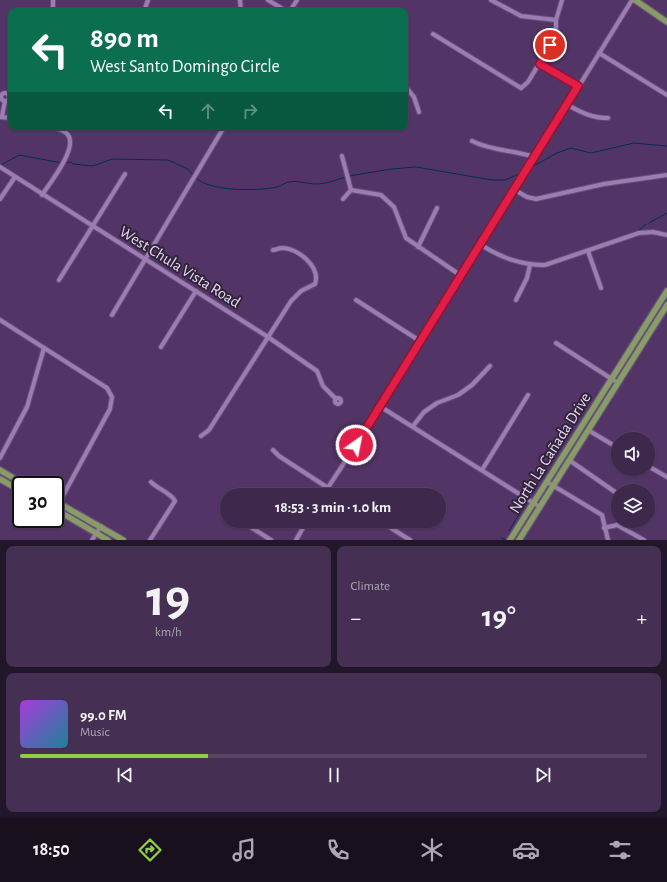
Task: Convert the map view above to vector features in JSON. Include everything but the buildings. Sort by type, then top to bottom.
[{"type":"main road","points":[[633,0],[667,17]]},
{"type":"main road","points":[[646,7],[667,22]]},
{"type":"main road","name":"North La Cañada Drive","points":[[510,540],[667,291]]},
{"type":"main road","name":"North La Cañada Drive","points":[[519,540],[667,305]]},
{"type":"main road","points":[[0,470],[12,477]]},
{"type":"main road","points":[[0,479],[12,486]]},
{"type":"main road","points":[[64,506],[122,540]]},
{"type":"main road","points":[[64,514],[108,540]]},
{"type":"street","points":[[268,0],[281,8]]},
{"type":"street","points":[[491,0],[521,16],[556,20]]},
{"type":"street","points":[[433,34],[521,90],[526,86],[556,36],[556,20],[562,0]]},
{"type":"street","points":[[273,450],[279,456],[327,488],[381,407],[460,275],[481,245],[534,157],[568,105],[578,86],[633,0]]},
{"type":"street","points":[[599,53],[667,95]]},
{"type":"street","points":[[540,64],[578,86]]},
{"type":"street","points":[[408,90],[414,97],[419,112]]},
{"type":"street","points":[[1,117],[5,101]]},
{"type":"street","points":[[568,105],[587,116],[608,118]]},
{"type":"street","points":[[42,195],[63,163],[71,147],[70,136],[62,130]]},
{"type":"street","points":[[112,315],[222,130]]},
{"type":"street","points":[[472,141],[494,150],[518,152],[534,157]]},
{"type":"street","points":[[342,156],[351,190]]},
{"type":"street","name":"West Chula Vista Road","points":[[0,167],[268,337],[317,371],[323,386],[336,399]]},
{"type":"street","points":[[59,280],[125,174]]},
{"type":"street","points":[[515,190],[527,197],[536,198],[604,184],[667,175]]},
{"type":"street","points":[[0,200],[5,196],[14,177]]},
{"type":"street","points":[[343,199],[351,190]]},
{"type":"street","points":[[351,190],[381,195],[394,207],[406,238],[460,275]]},
{"type":"street","points":[[418,247],[437,208]]},
{"type":"street","points":[[481,245],[503,258],[530,265],[545,265],[639,233],[653,232],[667,235]]},
{"type":"street","points":[[201,436],[209,430],[291,301],[301,291],[315,286],[316,280],[314,271],[308,261],[299,254],[283,248],[273,250]]},
{"type":"street","points":[[588,251],[601,288]]},
{"type":"street","points":[[516,300],[527,278],[530,265]]},
{"type":"street","points":[[161,348],[196,291]]},
{"type":"street","points":[[356,300],[420,341]]},
{"type":"street","points":[[0,320],[107,388],[112,397],[110,409],[64,490]]},
{"type":"street","points":[[556,343],[618,383]]},
{"type":"street","points":[[0,458],[27,407],[44,348]]},
{"type":"street","points":[[413,426],[424,412],[437,403],[458,395],[472,385],[490,366]]},
{"type":"street","points":[[482,470],[528,395]]},
{"type":"street","points":[[381,407],[540,507]]},
{"type":"street","points":[[588,430],[611,444]]},
{"type":"street","points":[[570,460],[611,489]]},
{"type":"street","points":[[655,470],[667,477]]},
{"type":"street","points":[[150,540],[175,501],[151,482]]},
{"type":"street","points":[[547,482],[602,515],[608,540]]},
{"type":"street","points":[[604,528],[617,525],[644,540]]},
{"type":"street","points":[[92,540],[100,526]]},
{"type":"street","points":[[252,528],[271,540]]},
{"type":"street","points":[[296,540],[303,528]]},
{"type":"street","points":[[391,528],[410,540]]},
{"type":"waterway","points":[[530,168],[557,153],[571,148],[591,153],[634,143],[667,146]]},
{"type":"waterway","points":[[1,165],[19,155],[62,163]]},
{"type":"waterway","points":[[65,163],[71,162],[73,164],[93,166],[112,159],[168,160],[188,169],[194,176]]},
{"type":"waterway","points":[[349,176],[391,169],[416,167],[492,180],[505,180],[524,172]]},
{"type":"waterway","points":[[196,178],[203,183],[212,186],[247,190],[277,187],[287,182],[320,184],[346,177]]},
{"type":"waterway","points":[[649,223],[667,213]]},
{"type":"waterway","points":[[639,230],[646,224]]},
{"type":"waterway","points":[[509,531],[524,506],[524,503]]},
{"type":"waterway","points":[[501,538],[505,539]]},
{"type":"route","points":[[356,445],[381,407],[460,275],[481,245],[534,157],[568,105],[578,86],[540,64],[550,45]]}]
